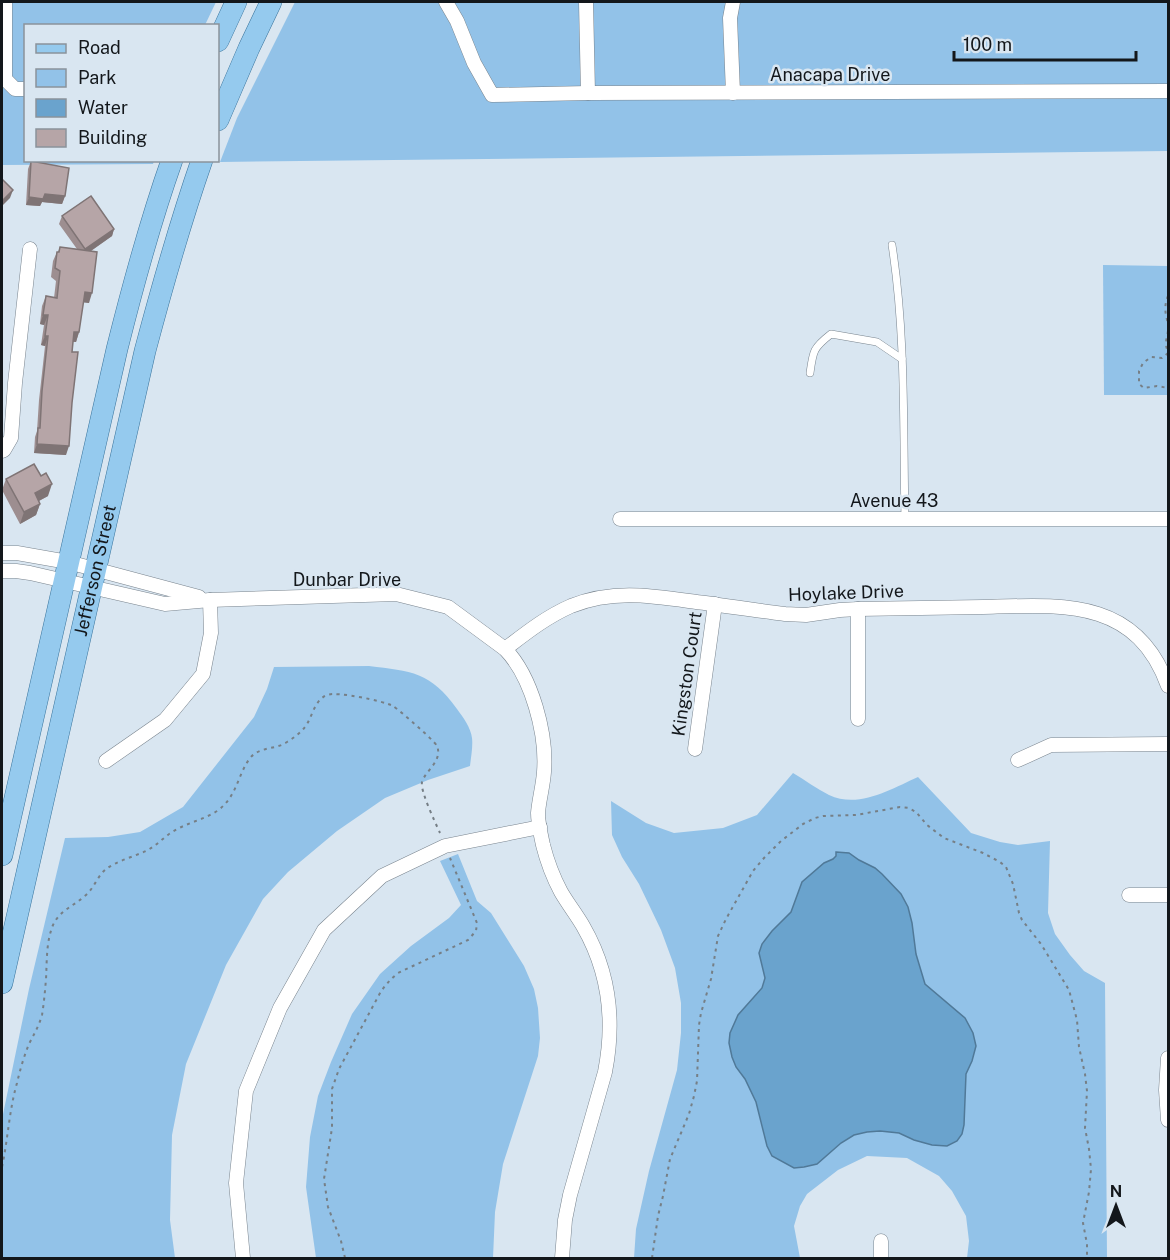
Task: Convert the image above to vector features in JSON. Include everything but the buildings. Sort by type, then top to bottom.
[{"type":"main road","points":[[219,39],[236,2]]},
{"type":"main road","points":[[219,118],[271,2]]},
{"type":"main road","name":"Jefferson Street","points":[[2,983],[80,575],[117,348],[133,282],[171,162]]},
{"type":"main road","name":"Jefferson Street","points":[[2,855],[80,575],[146,351],[165,273],[201,162]]},
{"type":"street","points":[[5,2],[5,80],[20,89]]},
{"type":"street","name":"Anacapa Drive","points":[[446,2],[457,21],[474,63],[492,94],[1168,91]]},
{"type":"street","points":[[586,2],[588,93]]},
{"type":"street","points":[[733,2],[730,18],[733,93]]},
{"type":"street","points":[[3,451],[11,438],[30,249]]},
{"type":"street","name":"Avenue 43","points":[[620,519],[1168,519]]},
{"type":"street","points":[[2,553],[17,553],[80,575]]},
{"type":"street","points":[[2,571],[80,575]]},
{"type":"street","name":"Dunbar Drive","points":[[80,575],[165,604],[210,600],[396,594],[448,607],[505,649]]},
{"type":"street","name":"Hoylake Drive","points":[[505,649],[536,624],[572,606],[590,600],[630,594],[806,615],[858,609],[1068,607],[1084,609],[1110,619],[1131,632],[1145,644],[1164,674],[1168,686]]},
{"type":"street","points":[[106,761],[165,720],[203,674],[211,633],[210,600]]},
{"type":"street","name":"Kingston Court","points":[[695,749],[715,604]]},
{"type":"street","points":[[858,609],[858,719]]},
{"type":"street","points":[[505,649],[514,659],[527,685],[543,736],[544,773],[538,813],[550,867],[560,890],[595,949],[609,1000],[611,1026],[609,1051],[570,1194],[562,1258]]},
{"type":"street","points":[[1018,760],[1050,745],[1168,744]]},
{"type":"street","points":[[243,1258],[236,1183],[246,1091],[280,1008],[324,930],[381,876],[445,846],[540,827]]},
{"type":"street","points":[[1129,895],[1168,895]]},
{"type":"street","points":[[1168,1058],[1166,1090],[1168,1120]]},
{"type":"street","points":[[881,1241],[881,1258]]},
{"type":"lane","points":[[892,245],[897,280],[902,358],[904,519]]},
{"type":"lane","points":[[810,374],[812,358],[817,345],[831,334],[877,342],[902,358]]},
{"type":"path","points":[[1168,296],[1165,305],[1168,323]]},
{"type":"path","points":[[1168,331],[1166,340],[1168,352],[1162,358],[1147,358],[1140,366],[1139,377],[1141,387],[1168,388]]},
{"type":"path","points":[[2,1167],[10,1111],[17,1083],[25,1056],[41,1018],[50,936],[60,915],[86,896],[105,870],[148,850],[172,832],[224,806],[251,757],[264,749],[285,744],[298,734],[308,723],[315,705],[321,699],[335,694],[376,701],[392,706],[409,718],[436,745],[438,755],[422,786],[477,923],[476,932],[468,940],[398,973],[385,985],[339,1069],[332,1089],[332,1128],[324,1170],[324,1187],[328,1207],[345,1258]]},
{"type":"path","points":[[652,1258],[655,1230],[670,1160],[694,1096],[701,1013],[711,979],[718,936],[726,919],[753,871],[781,841],[803,824],[822,816],[856,815],[900,807],[916,812],[927,825],[944,838],[983,853],[1006,867],[1022,920],[1041,944],[1069,990],[1077,1020],[1087,1091],[1085,1128],[1090,1169],[1089,1192],[1083,1223],[1087,1258]]},
{"type":"green space","points":[[2,2],[216,2],[205,24],[24,24],[24,162],[154,162],[153,164],[2,165]]},
{"type":"green space","points":[[295,2],[1168,2],[1168,151],[220,162],[237,118]]},
{"type":"green space","points":[[1103,265],[1168,266],[1168,395],[1104,395]]},
{"type":"green space","points":[[369,666],[408,672],[429,680],[438,687],[459,712],[470,730],[472,744],[470,766],[385,798],[337,831],[288,872],[263,899],[226,965],[186,1064],[172,1135],[170,1220],[175,1258],[2,1258],[2,1119],[29,989],[65,838],[108,837],[140,832],[183,807],[254,717],[274,667]]},
{"type":"green space","points":[[793,773],[829,795],[852,800],[875,796],[918,777],[971,833],[1018,845],[1050,841],[1048,913],[1055,934],[1084,971],[1105,983],[1107,1258],[967,1258],[969,1241],[966,1216],[952,1191],[939,1176],[907,1158],[867,1156],[838,1170],[807,1194],[800,1206],[794,1226],[800,1258],[634,1258],[636,1229],[649,1171],[677,1070],[681,1003],[675,968],[661,930],[612,835],[611,801],[646,823],[674,833],[723,828],[757,815]]},
{"type":"green space","points":[[458,854],[477,901],[491,913],[524,966],[534,989],[538,1008],[540,1038],[538,1056],[503,1164],[495,1212],[493,1258],[316,1258],[306,1187],[310,1137],[318,1096],[352,1014],[380,974],[411,946],[449,918],[461,905],[440,861]]},
{"type":"water","points":[[836,852],[849,853],[875,868],[901,894],[908,907],[916,954],[925,984],[965,1018],[973,1033],[976,1046],[966,1074],[964,1125],[957,1141],[947,1146],[932,1145],[899,1133],[867,1132],[854,1135],[841,1143],[817,1164],[794,1168],[772,1156],[767,1146],[756,1102],[732,1057],[729,1043],[730,1033],[738,1015],[762,988],[765,978],[759,953],[762,944],[791,912],[802,882],[824,863],[833,859]]}]
